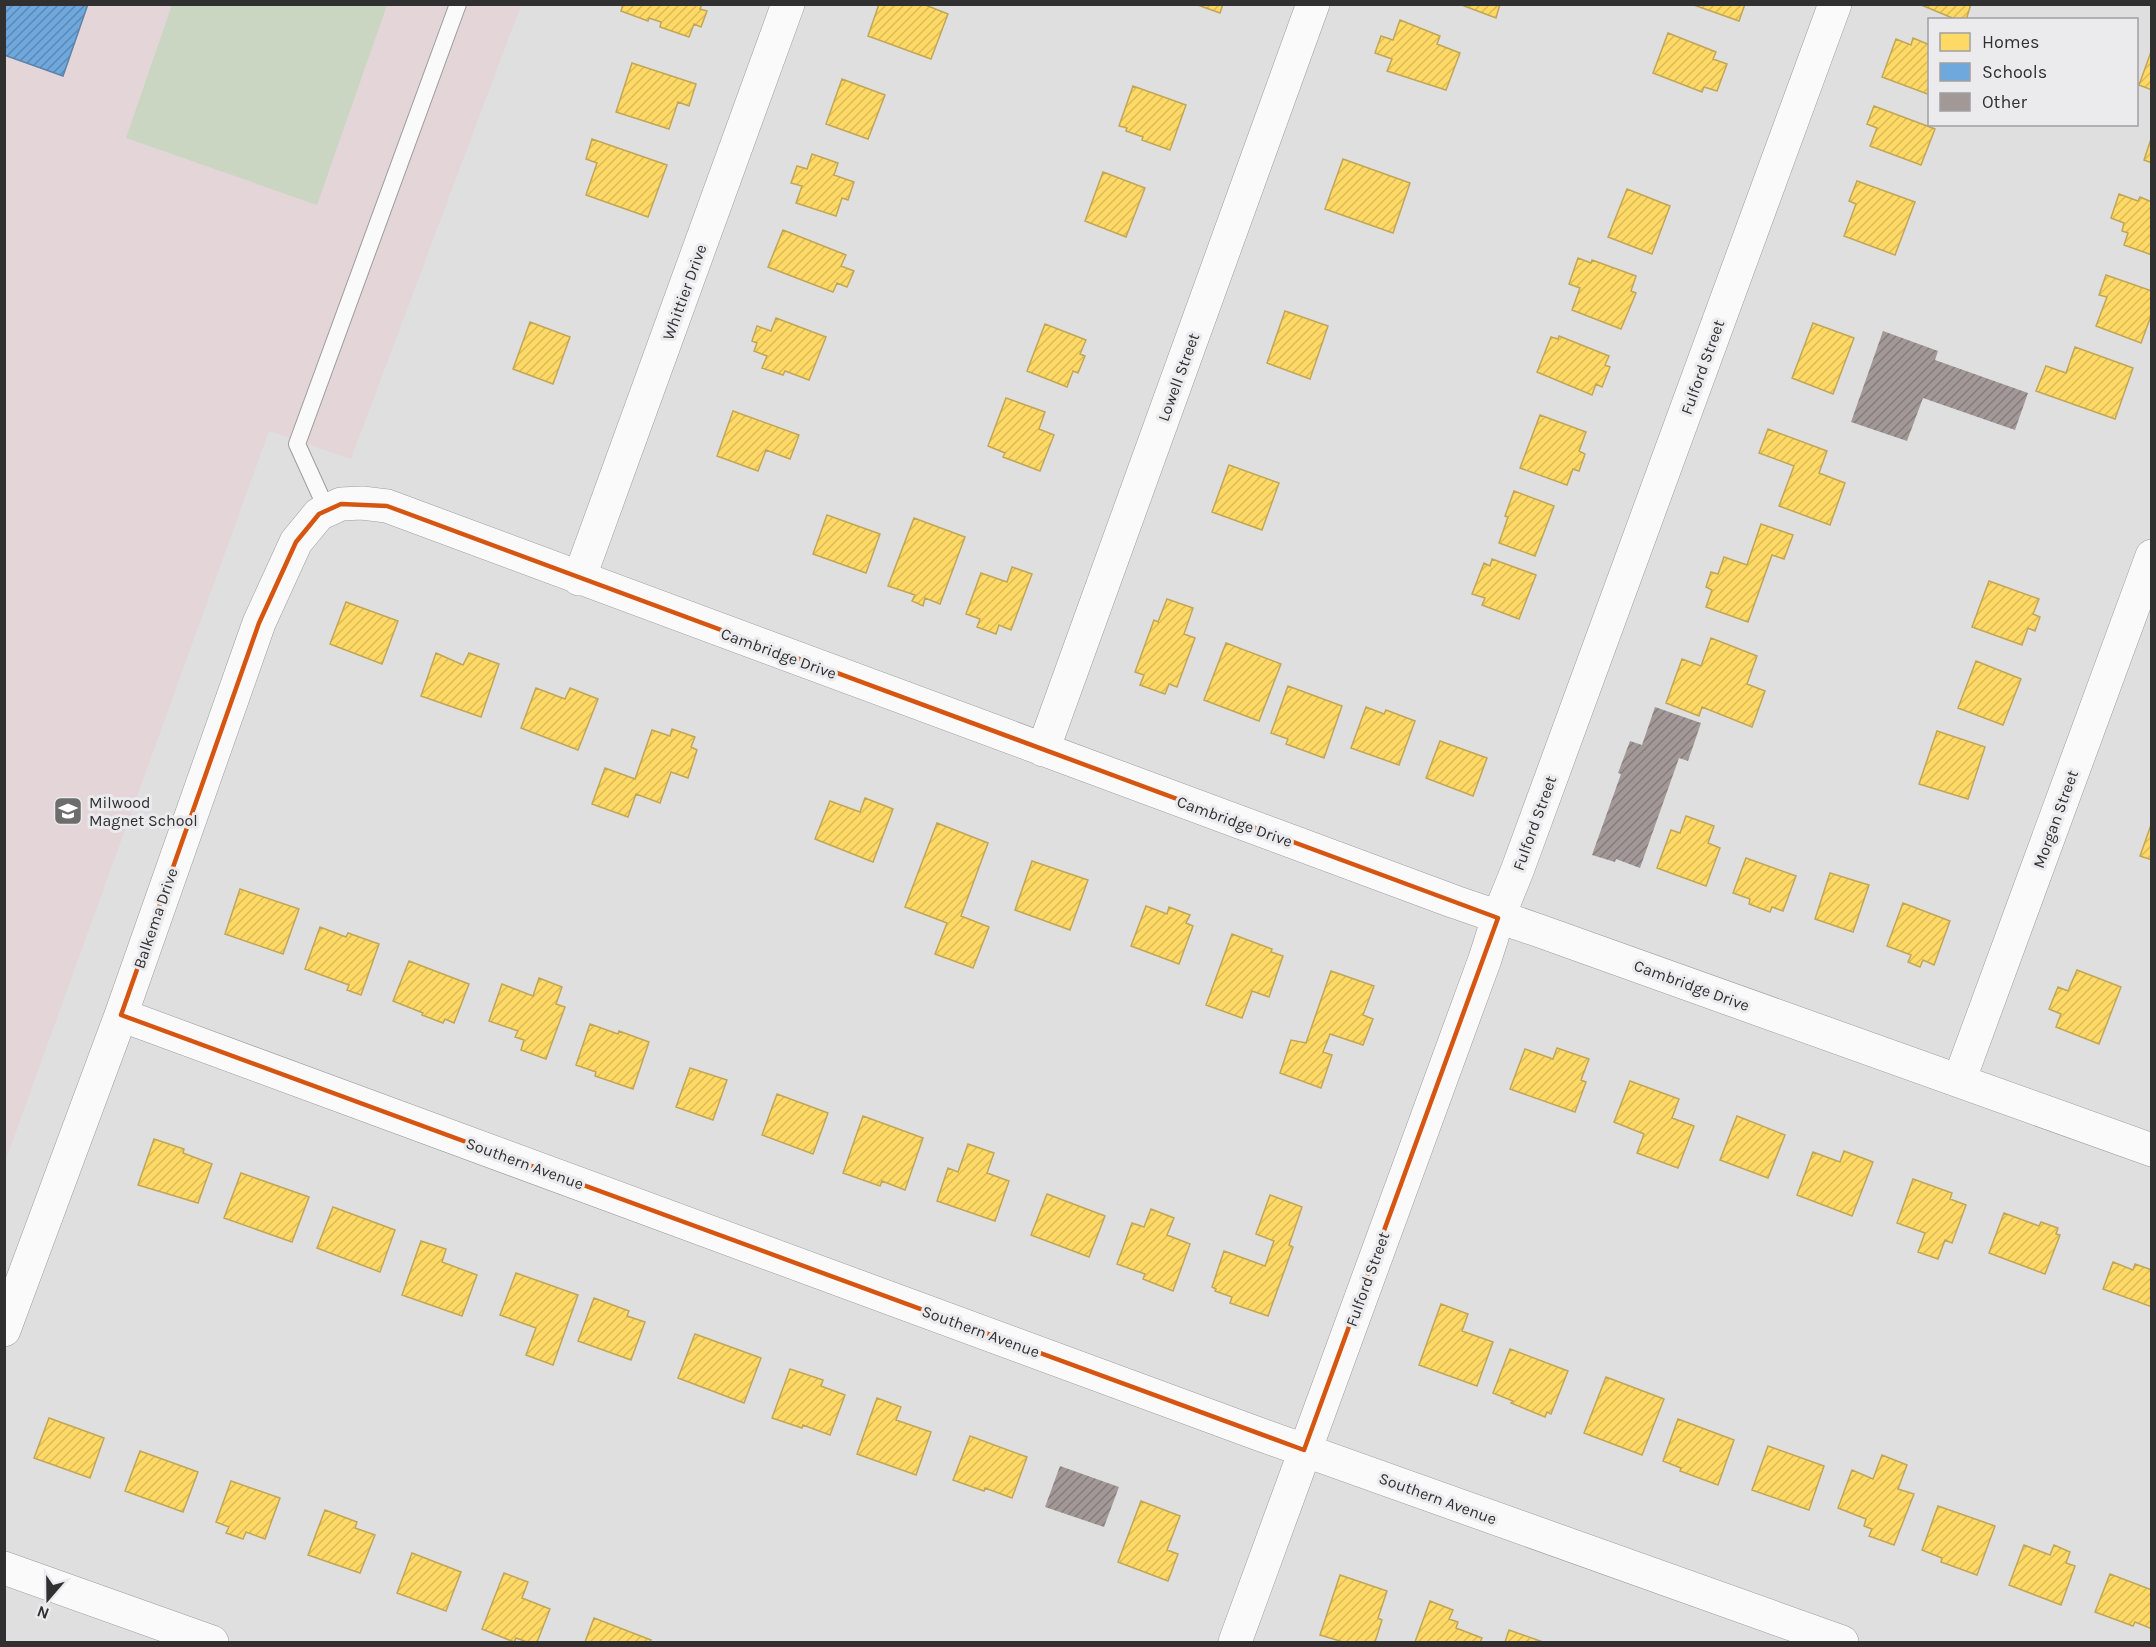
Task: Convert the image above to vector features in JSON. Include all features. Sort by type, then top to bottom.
[{"type":"street","name":"Whittier Drive","points":[[579,579],[788,4]]},
{"type":"street","name":"Lowell Street","points":[[1043,750],[1313,4]]},
{"type":"street","name":"Fulford Street","points":[[1235,1642],[1498,918],[1835,4]]},
{"type":"street","name":"Cambridge Drive","points":[[323,512],[341,504],[387,506],[1498,918],[1538,930],[2151,1150]]},
{"type":"street","name":"Balkema Drive","points":[[4,1330],[121,1015],[259,623],[296,542],[323,512]]},
{"type":"street","name":"Morgan Street","points":[[1959,1081],[2151,556]]},
{"type":"street","name":"Southern Avenue","points":[[121,1015],[1304,1450],[1842,1642]]},
{"type":"street","points":[[4,1568],[200,1640]]},
{"type":"lane","points":[[323,512],[297,444],[458,4]]},
{"type":"highlighted area","points":[[341,504],[387,506],[1498,918],[1304,1450],[121,1015],[259,623],[296,542],[319,514]]},
{"type":"shaded area","name":"Milwood Magnet School","points":[[5,5],[521,5],[351,459],[269,431],[5,1162]]},
{"type":"green space","points":[[172,5],[387,5],[317,205],[126,138]]},
{"type":"building: Homes","points":[[623,4],[702,4],[700,9],[707,11],[701,27],[694,24],[689,37],[660,27],[661,22],[649,18],[648,21],[621,11]]},
{"type":"building: Homes","points":[[879,4],[923,4],[948,14],[931,59],[868,36]]},
{"type":"building: Homes","points":[[1195,4],[1223,4],[1220,13]]},
{"type":"building: Homes","points":[[1459,4],[1500,4],[1496,18]]},
{"type":"building: Homes","points":[[1691,4],[1745,4],[1739,21]]},
{"type":"building: Homes","points":[[1919,4],[1971,4],[1967,18],[1952,18]]},
{"type":"building: Homes","points":[[1400,20],[1440,36],[1437,44],[1460,53],[1446,90],[1387,71],[1392,59],[1375,53],[1381,36],[1393,40]]},
{"type":"building: Homes","points":[[1668,33],[1716,52],[1713,59],[1727,64],[1717,91],[1704,87],[1702,92],[1653,73]]},
{"type":"building: Homes","points":[[1913,38],[1928,44],[1928,94],[1882,77],[1896,39],[1911,45]]},
{"type":"building: Homes","points":[[2152,49],[2152,90],[2139,85]]},
{"type":"building: Homes","points":[[632,63],[696,84],[689,106],[678,102],[669,129],[616,112]]},
{"type":"building: Homes","points":[[842,79],[885,95],[868,139],[826,124]]},
{"type":"building: Homes","points":[[1133,86],[1186,105],[1170,150],[1142,140],[1143,137],[1119,126]]},
{"type":"building: Homes","points":[[1874,106],[1935,129],[1921,165],[1870,146],[1877,128],[1867,124]]},
{"type":"building: Homes","points":[[592,139],[667,165],[648,217],[586,195],[597,163],[586,159]]},
{"type":"building: Homes","points":[[2152,140],[2152,163],[2144,160]]},
{"type":"building: Homes","points":[[812,154],[838,163],[834,175],[854,182],[848,200],[842,198],[836,216],[796,203],[802,186],[791,183],[797,166],[807,169]]},
{"type":"building: Homes","points":[[1343,159],[1410,183],[1393,233],[1325,209]]},
{"type":"building: Homes","points":[[1103,172],[1145,188],[1126,237],[1085,221]]},
{"type":"building: Homes","points":[[1857,181],[1915,202],[1895,255],[1844,236],[1856,204],[1849,201]]},
{"type":"building: Homes","points":[[1627,189],[1670,206],[1652,254],[1608,237]]},
{"type":"building: Homes","points":[[2119,194],[2138,201],[2140,197],[2152,202],[2152,255],[2124,245],[2128,233],[2122,231],[2124,223],[2111,218]]},
{"type":"building: Homes","points":[[783,230],[846,255],[841,266],[854,271],[847,287],[837,283],[833,292],[768,267]]},
{"type":"building: Homes","points":[[1578,258],[1591,263],[1592,260],[1636,276],[1631,291],[1636,293],[1621,329],[1572,310],[1580,288],[1569,284]]},
{"type":"building: Homes","points":[[2106,275],[2152,291],[2152,313],[2141,343],[2096,326],[2107,297],[2099,295]]},
{"type":"building: Homes","points":[[1285,311],[1328,326],[1310,379],[1267,363]]},
{"type":"building: Homes","points":[[776,318],[826,337],[809,380],[785,371],[783,375],[762,368],[767,356],[754,351],[757,343],[752,341],[757,326],[771,331]]},
{"type":"building: Homes","points":[[530,322],[570,337],[553,384],[513,369]]},
{"type":"building: Homes","points":[[1813,323],[1854,338],[1833,394],[1792,378]]},
{"type":"building: Homes","points":[[1045,324],[1086,340],[1080,354],[1085,356],[1078,373],[1073,371],[1067,387],[1027,371]]},
{"type":"building: Homes","points":[[1559,336],[1609,356],[1605,365],[1610,367],[1602,387],[1596,384],[1592,395],[1537,372],[1551,337],[1558,339]]},
{"type":"building: Homes","points":[[2075,347],[2133,368],[2115,419],[2036,391],[2046,366],[2066,373]]},
{"type":"building: Homes","points":[[1006,398],[1045,412],[1039,429],[1054,435],[1040,471],[1003,457],[1005,453],[988,446]]},
{"type":"building: Homes","points":[[733,411],[799,435],[790,459],[766,450],[758,471],[717,456]]},
{"type":"building: Homes","points":[[1540,415],[1586,432],[1579,451],[1585,454],[1579,471],[1573,469],[1567,485],[1520,468]]},
{"type":"building: Homes","points":[[1768,429],[1827,451],[1819,473],[1845,483],[1830,525],[1779,506],[1794,466],[1759,453]]},
{"type":"building: Homes","points":[[1229,465],[1279,483],[1262,530],[1212,512]]},
{"type":"building: Homes","points":[[1514,491],[1554,506],[1535,556],[1499,543]]},
{"type":"building: Homes","points":[[827,515],[880,534],[866,573],[813,554]]},
{"type":"building: Homes","points":[[914,518],[965,537],[940,604],[925,598],[923,606],[912,601],[915,595],[888,586]]},
{"type":"building: Homes","points":[[1761,524],[1793,535],[1784,559],[1772,555],[1748,622],[1706,607],[1712,590],[1706,587],[1711,572],[1718,574],[1724,557],[1747,565]]},
{"type":"building: Homes","points":[[1492,559],[1536,575],[1519,619],[1482,605],[1485,598],[1472,594],[1484,563],[1490,566]]},
{"type":"building: Homes","points":[[1012,567],[1032,574],[1011,630],[999,625],[996,634],[977,627],[980,619],[966,614],[981,573],[1007,582]]},
{"type":"building: Homes","points":[[1989,581],[2039,599],[2033,614],[2040,617],[2035,631],[2028,628],[2022,645],[1972,627]]},
{"type":"building: Homes","points":[[1167,599],[1193,608],[1184,634],[1195,638],[1177,687],[1169,684],[1165,694],[1140,685],[1144,675],[1135,672],[1154,620],[1158,622]]},
{"type":"building: Homes","points":[[346,602],[398,621],[382,664],[330,644]]},
{"type":"building: Homes","points":[[1711,638],[1757,656],[1747,684],[1765,691],[1752,727],[1702,707],[1699,716],[1666,703],[1682,659],[1701,666]]},
{"type":"building: Homes","points":[[1226,643],[1281,664],[1259,721],[1204,700]]},
{"type":"building: Homes","points":[[436,653],[463,665],[469,653],[499,664],[481,717],[421,696]]},
{"type":"building: Homes","points":[[1976,661],[2021,679],[2003,725],[1958,708]]},
{"type":"building: Homes","points":[[1288,686],[1342,706],[1324,758],[1286,744],[1288,739],[1271,733]]},
{"type":"building: Homes","points":[[536,688],[565,699],[570,688],[598,699],[578,750],[521,728]]},
{"type":"building: Homes","points":[[1366,707],[1384,714],[1386,710],[1415,721],[1399,765],[1351,748]]},
{"type":"building: Homes","points":[[672,729],[695,737],[691,747],[697,750],[688,778],[671,772],[660,803],[636,794],[628,817],[592,804],[605,768],[635,779],[652,730],[670,736]]},
{"type":"building: Homes","points":[[1937,731],[1985,747],[1968,799],[1919,784]]},
{"type":"building: Homes","points":[[1440,741],[1487,758],[1473,796],[1426,778]]},
{"type":"building: Homes","points":[[865,798],[893,809],[873,862],[815,839],[830,801],[860,812]]},
{"type":"building: Homes","points":[[1686,816],[1714,826],[1708,843],[1720,848],[1706,886],[1657,868],[1671,830],[1680,833]]},
{"type":"building: Homes","points":[[2152,822],[2152,860],[2140,856]]},
{"type":"building: Homes","points":[[937,823],[988,843],[961,916],[989,927],[973,968],[935,954],[947,923],[905,907]]},
{"type":"building: Homes","points":[[1746,858],[1796,876],[1783,911],[1772,907],[1770,912],[1749,904],[1750,899],[1733,893]]},
{"type":"building: Homes","points":[[1032,861],[1088,880],[1070,930],[1015,910]]},
{"type":"building: Homes","points":[[1830,873],[1869,885],[1853,932],[1815,919]]},
{"type":"building: Homes","points":[[240,889],[299,909],[283,954],[225,934]]},
{"type":"building: Homes","points":[[1903,903],[1950,921],[1934,965],[1923,960],[1920,967],[1908,962],[1911,955],[1887,946]]},
{"type":"building: Homes","points":[[1146,906],[1167,914],[1169,907],[1190,915],[1186,923],[1193,926],[1179,964],[1131,946]]},
{"type":"building: Homes","points":[[320,927],[346,937],[348,933],[379,944],[361,995],[347,990],[349,985],[305,969]]},
{"type":"building: Homes","points":[[1232,934],[1272,949],[1271,952],[1283,956],[1269,997],[1252,991],[1242,1018],[1206,1005]]},
{"type":"building: Homes","points":[[409,961],[469,984],[454,1023],[445,1019],[443,1023],[393,1001]]},
{"type":"building: Homes","points":[[2077,970],[2121,987],[2099,1044],[2056,1027],[2061,1014],[2049,1009],[2058,987],[2068,991]]},
{"type":"building: Homes","points":[[1331,971],[1374,986],[1363,1015],[1373,1019],[1363,1045],[1330,1034],[1323,1052],[1332,1055],[1321,1088],[1280,1073],[1291,1040],[1306,1043]]},
{"type":"building: Homes","points":[[539,978],[562,987],[556,1004],[565,1007],[546,1059],[521,1050],[524,1040],[515,1037],[518,1031],[489,1021],[502,984],[533,996]]},
{"type":"building: Homes","points":[[590,1024],[649,1042],[633,1089],[595,1076],[596,1072],[576,1065]]},
{"type":"building: Homes","points":[[1557,1048],[1589,1059],[1581,1080],[1586,1082],[1575,1112],[1510,1089],[1525,1049],[1553,1059]]},
{"type":"building: Homes","points":[[690,1068],[727,1080],[713,1120],[676,1107]]},
{"type":"building: Homes","points":[[1630,1081],[1679,1099],[1672,1118],[1694,1126],[1678,1168],[1637,1153],[1644,1134],[1614,1122]]},
{"type":"building: Homes","points":[[777,1094],[828,1113],[813,1154],[762,1135]]},
{"type":"building: Homes","points":[[863,1116],[923,1138],[905,1190],[882,1181],[880,1186],[843,1173]]},
{"type":"building: Homes","points":[[1737,1116],[1785,1135],[1768,1178],[1720,1160]]},
{"type":"building: Homes","points":[[154,1139],[184,1149],[183,1153],[212,1164],[198,1203],[138,1185]]},
{"type":"building: Homes","points":[[968,1144],[994,1153],[987,1173],[1009,1181],[995,1221],[937,1201],[948,1168],[958,1172]]},
{"type":"building: Homes","points":[[1844,1151],[1873,1162],[1852,1216],[1797,1195],[1813,1152],[1840,1162]]},
{"type":"building: Homes","points":[[241,1173],[309,1197],[292,1242],[224,1218]]},
{"type":"building: Homes","points":[[1913,1179],[1952,1193],[1950,1199],[1966,1205],[1952,1243],[1945,1240],[1938,1259],[1918,1252],[1925,1233],[1897,1223]]},
{"type":"building: Homes","points":[[1047,1194],[1105,1216],[1089,1257],[1031,1235]]},
{"type":"building: Homes","points":[[1270,1195],[1302,1207],[1289,1245],[1293,1247],[1268,1316],[1230,1303],[1232,1297],[1215,1291],[1216,1289],[1212,1287],[1224,1251],[1265,1266],[1274,1241],[1256,1234]]},
{"type":"building: Homes","points":[[333,1207],[395,1230],[380,1272],[317,1248]]},
{"type":"building: Homes","points":[[1151,1209],[1174,1218],[1167,1235],[1190,1244],[1173,1291],[1143,1279],[1145,1274],[1117,1264],[1132,1223],[1144,1227]]},
{"type":"building: Homes","points":[[2004,1213],[2039,1226],[2041,1222],[2058,1228],[2056,1234],[2060,1235],[2045,1274],[1989,1253]]},
{"type":"building: Homes","points":[[421,1241],[446,1249],[442,1262],[477,1275],[462,1316],[402,1295]]},
{"type":"building: Homes","points":[[2113,1262],[2133,1270],[2135,1264],[2152,1270],[2152,1307],[2103,1289]]},
{"type":"building: Homes","points":[[516,1273],[578,1295],[553,1365],[526,1355],[536,1328],[500,1315]]},
{"type":"building: Homes","points":[[594,1298],[629,1311],[627,1316],[645,1322],[631,1360],[578,1341]]},
{"type":"building: Homes","points":[[1441,1304],[1468,1314],[1462,1331],[1493,1342],[1477,1386],[1419,1365]]},
{"type":"building: Homes","points":[[695,1334],[761,1358],[744,1403],[678,1378]]},
{"type":"building: Homes","points":[[1510,1349],[1568,1371],[1551,1414],[1547,1412],[1545,1417],[1493,1393]]},
{"type":"building: Homes","points":[[790,1369],[823,1380],[821,1386],[845,1395],[830,1435],[803,1425],[802,1428],[772,1418]]},
{"type":"building: Homes","points":[[1606,1377],[1664,1399],[1642,1455],[1584,1433]]},
{"type":"building: Homes","points":[[877,1398],[901,1407],[896,1420],[931,1432],[916,1475],[857,1454]]},
{"type":"building: Homes","points":[[49,1418],[104,1438],[90,1478],[34,1458]]},
{"type":"building: Homes","points":[[1678,1419],[1734,1440],[1718,1485],[1680,1471],[1681,1468],[1663,1461]]},
{"type":"building: Homes","points":[[970,1436],[1027,1457],[1012,1498],[953,1480]]},
{"type":"building: Homes","points":[[1768,1446],[1824,1466],[1809,1510],[1752,1490]]},
{"type":"building: Homes","points":[[140,1451],[198,1472],[183,1512],[125,1491]]},
{"type":"building: Homes","points":[[1882,1455],[1907,1465],[1898,1489],[1914,1494],[1894,1545],[1869,1536],[1872,1529],[1864,1526],[1866,1519],[1838,1508],[1852,1470],[1873,1479]]},
{"type":"building: Homes","points":[[231,1481],[280,1498],[265,1539],[246,1532],[243,1539],[226,1533],[229,1527],[216,1522]]},
{"type":"building: Homes","points":[[1141,1501],[1180,1516],[1167,1550],[1178,1554],[1168,1581],[1118,1562]]},
{"type":"building: Homes","points":[[1938,1506],[1995,1526],[1977,1575],[1941,1562],[1942,1558],[1922,1550]]},
{"type":"building: Homes","points":[[325,1510],[357,1522],[355,1528],[375,1535],[360,1573],[308,1555]]},
{"type":"building: Homes","points":[[2024,1545],[2050,1555],[2054,1545],[2070,1552],[2066,1563],[2075,1566],[2061,1605],[2009,1585]]},
{"type":"building: Homes","points":[[412,1553],[461,1572],[446,1611],[397,1593]]},
{"type":"building: Homes","points":[[504,1573],[528,1582],[522,1598],[550,1609],[537,1642],[527,1642],[516,1638],[514,1642],[482,1629]]},
{"type":"building: Homes","points":[[2110,1574],[2152,1590],[2152,1629],[2135,1622],[2133,1626],[2095,1612]]},
{"type":"building: Homes","points":[[1340,1575],[1387,1591],[1378,1618],[1382,1620],[1375,1642],[1343,1642],[1320,1635]]},
{"type":"building: Homes","points":[[1430,1601],[1453,1610],[1449,1619],[1458,1622],[1456,1628],[1482,1638],[1480,1642],[1415,1642]]},
{"type":"building: Homes","points":[[594,1618],[651,1640],[650,1642],[585,1642]]},
{"type":"building: Homes","points":[[1509,1630],[1543,1642],[1505,1642]]},
{"type":"building: Schools","points":[[4,4],[88,4],[63,76],[4,55]]},
{"type":"building: Other","points":[[1883,331],[1938,351],[1935,360],[2028,393],[2015,430],[1923,398],[1907,441],[1851,422]]},
{"type":"building: Other","points":[[1655,707],[1701,723],[1688,761],[1679,758],[1640,868],[1616,859],[1615,862],[1592,855],[1621,774],[1618,773],[1630,741],[1642,745]]},
{"type":"building: Other","points":[[1060,1466],[1119,1487],[1104,1527],[1045,1507]]},
{"type":"place","name":"Milwood Magnet School","points":[[68,811]]}]
